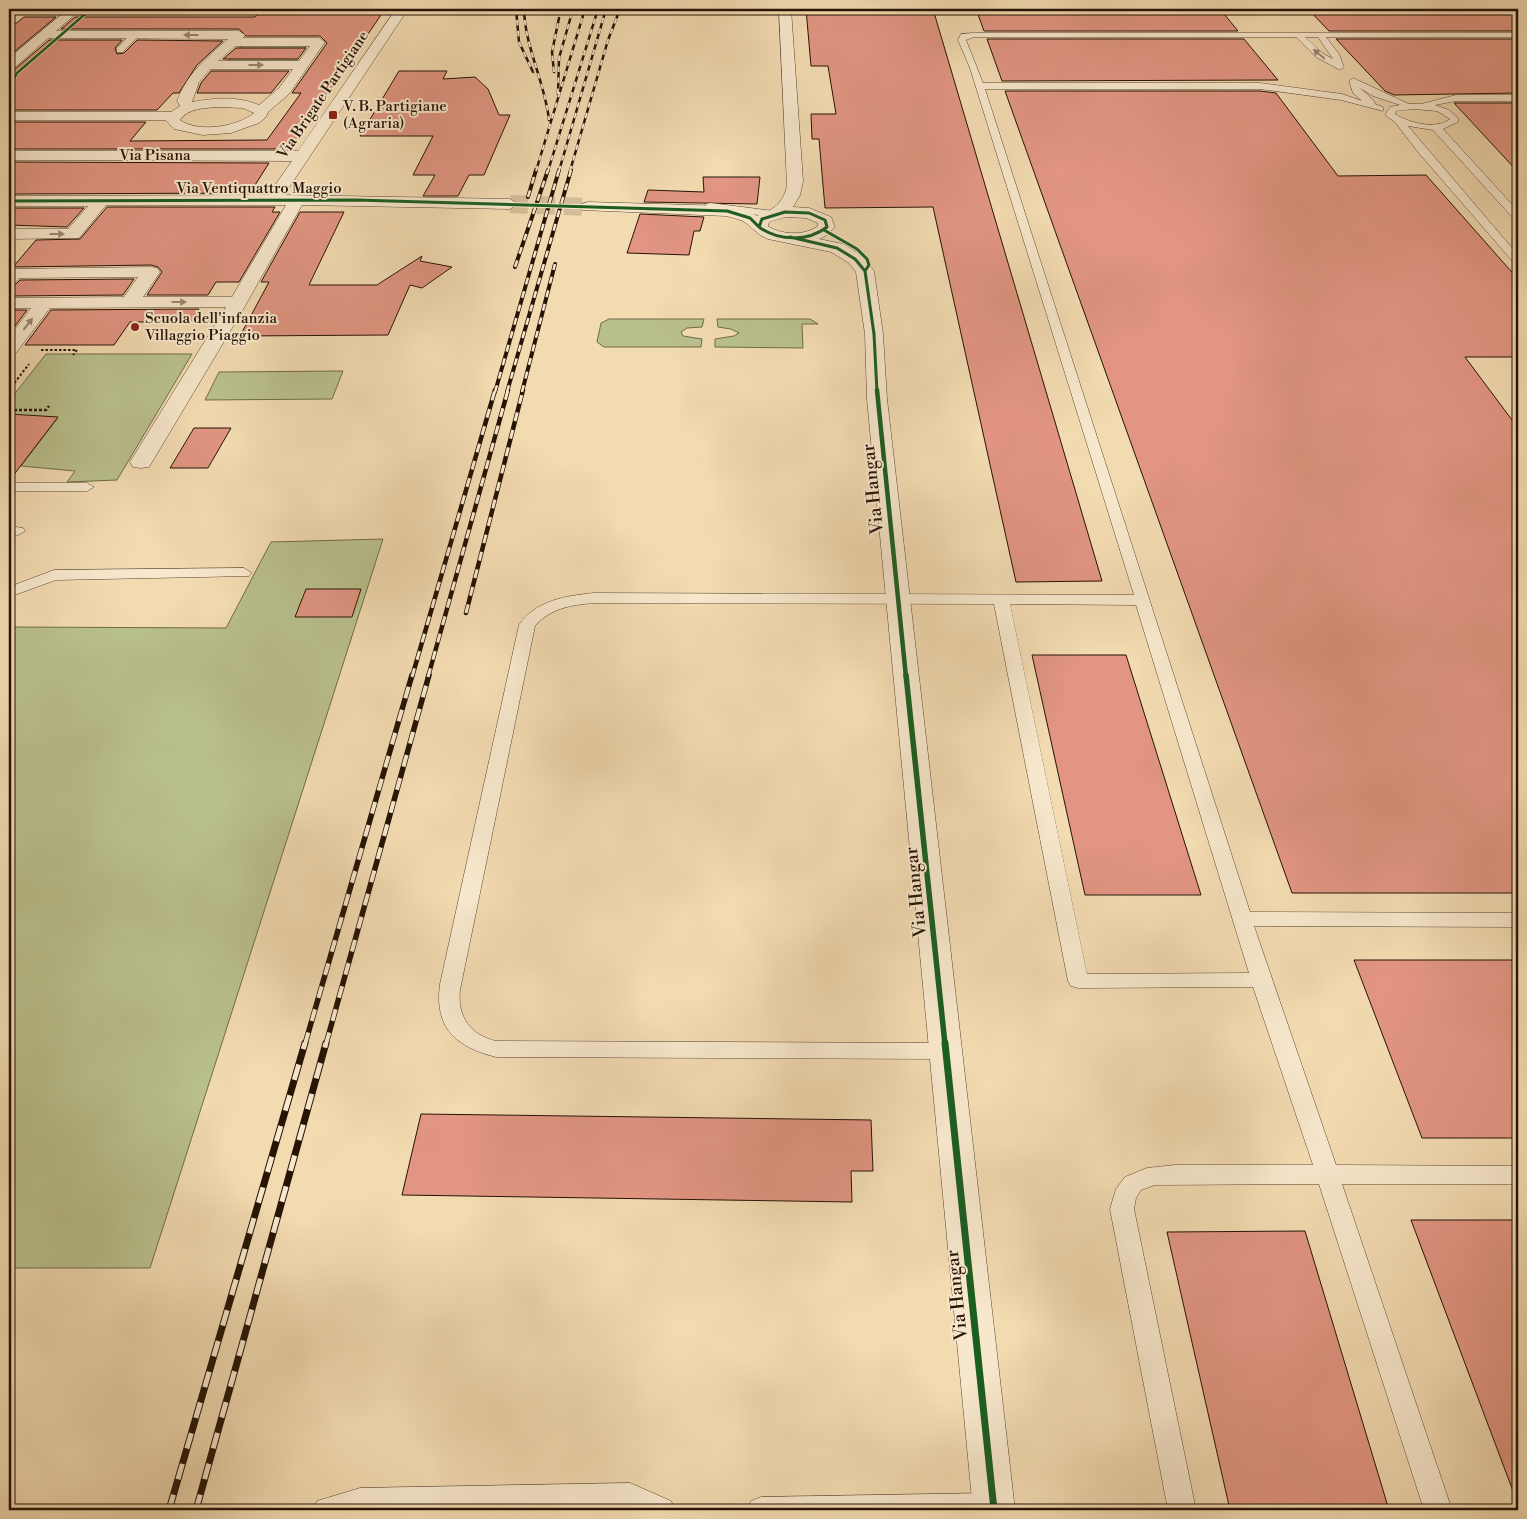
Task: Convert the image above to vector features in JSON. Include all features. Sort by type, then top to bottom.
[{"type":"street","points":[[9,73],[12,63],[75,9]]},
{"type":"street","name":"Via Brigate Partigiane","points":[[273,200],[402,9]]},
{"type":"street","points":[[759,227],[762,219],[776,213],[790,200],[794,193],[795,180],[785,9]]},
{"type":"street","points":[[46,35],[239,35],[220,51],[186,91],[184,103],[188,108]]},
{"type":"street","points":[[174,116],[173,123],[182,128],[198,130],[223,129],[250,123],[260,116],[260,111],[278,98],[319,42],[232,42]]},
{"type":"street","points":[[28,50],[62,50]]},
{"type":"street","points":[[115,50],[137,50]]},
{"type":"street","points":[[200,50],[220,51]]},
{"type":"street","points":[[208,65],[304,65]]},
{"type":"street","points":[[9,116],[174,116],[188,108],[214,103],[245,104],[278,98]]},
{"type":"street","points":[[245,104],[260,111]]},
{"type":"street","points":[[242,155],[253,138],[254,130],[250,123]]},
{"type":"street","points":[[223,129],[253,138]]},
{"type":"street","name":"Via Pisana","points":[[9,155],[301,156]]},
{"type":"street","points":[[795,180],[823,224]]},
{"type":"street","name":"Via Ventiquattro Maggio","points":[[141,462],[243,295],[297,200]]},
{"type":"street","name":"Via Ventiquattro Maggio","points":[[9,201],[356,200],[510,204]]},
{"type":"street","points":[[10,235],[72,234],[101,201]]},
{"type":"street","points":[[588,206],[727,211],[750,218],[769,234],[837,248],[855,259],[865,270]]},
{"type":"street","points":[[776,213],[798,212],[823,224]]},
{"type":"street","points":[[790,237],[808,236],[823,224]]},
{"type":"street","name":"Via Hangar","points":[[823,224],[863,254],[869,261],[869,265],[865,270],[874,334],[877,399],[993,1508]]},
{"type":"street","points":[[9,278],[14,272],[150,272],[135,295]]},
{"type":"street","points":[[9,303],[135,295],[243,295]]},
{"type":"street","points":[[10,346],[45,302]]},
{"type":"lane","points":[[115,50],[136,34]]},
{"type":"lane","points":[[1438,1510],[1261,980],[1208,806],[981,91],[962,40],[964,36],[1055,34],[1518,35]]},
{"type":"lane","points":[[1298,35],[1319,55],[1340,67],[1353,82],[1361,96],[1400,122],[1421,150],[1518,261]]},
{"type":"lane","points":[[1320,35],[1335,54],[1340,67]]},
{"type":"lane","points":[[1353,82],[1387,98],[1416,107],[1440,110],[1453,117]]},
{"type":"lane","points":[[981,91],[1270,95],[1299,90],[1342,97],[1380,109]]},
{"type":"lane","points":[[1390,115],[1394,109],[1416,107],[1456,98],[1518,98]]},
{"type":"lane","points":[[1400,122],[1434,126],[1451,123],[1454,121],[1453,117],[1462,105],[1486,98]]},
{"type":"lane","points":[[1434,126],[1518,217]]},
{"type":"lane","points":[[706,206],[776,213]]},
{"type":"lane","points":[[9,487],[86,487]]},
{"type":"lane","points":[[9,592],[54,575],[244,573]]},
{"type":"lane","points":[[945,1051],[496,1049],[473,1042],[457,1026],[449,1008],[450,984],[524,632],[532,618],[552,605],[594,598],[1142,600]]},
{"type":"lane","points":[[1001,599],[1078,982],[1261,980]]},
{"type":"lane","points":[[1242,920],[1518,920]]},
{"type":"lane","points":[[1182,1510],[1122,1209],[1127,1188],[1135,1180],[1167,1175],[1518,1175]]},
{"type":"lane","points":[[327,1510],[360,1501],[630,1496],[661,1510]]},
{"type":"lane","points":[[761,1510],[993,1508]]},
{"type":"path","points":[[197,9],[195,12],[199,12]]},
{"type":"path","points":[[41,350],[77,350],[73,354]]},
{"type":"path","points":[[9,410],[46,410],[49,406]]},
{"type":"green space","points":[[242,45],[307,45],[294,63],[227,63]]},
{"type":"green space","points":[[609,319],[704,319],[702,327],[687,328],[681,332],[683,336],[702,339],[701,347],[604,347],[597,342],[601,323]]},
{"type":"green space","points":[[717,319],[810,319],[818,324],[802,324],[803,348],[715,347],[715,339],[734,336],[739,333],[731,329],[718,327]]},
{"type":"green space","points":[[46,354],[192,354],[117,480],[67,482],[75,471],[21,466],[57,419],[9,414],[9,401]]},
{"type":"green space","points":[[343,371],[332,399],[205,400],[219,372]]},
{"type":"green space","points":[[383,539],[150,1268],[9,1268],[9,631],[11,627],[226,628],[271,542]]},
{"type":"building","points":[[261,9],[385,9],[290,149],[9,149],[9,122],[146,122],[130,141],[267,140],[301,93],[292,93],[327,43],[320,36],[246,36],[239,29],[61,29],[75,17],[255,17]]},
{"type":"building","points":[[806,9],[933,9],[1102,581],[1016,582],[933,207],[825,208],[819,139],[812,139],[811,114],[836,114],[828,66],[811,66]]},
{"type":"building","points":[[976,9],[1220,9],[1238,31],[984,31]]},
{"type":"building","points":[[1308,9],[1518,9],[1518,31],[1329,31]]},
{"type":"building","points":[[24,17],[56,17],[9,56],[9,29]]},
{"type":"building","points":[[987,39],[1244,39],[1278,80],[1002,81]]},
{"type":"building","points":[[1336,39],[1518,39],[1518,93],[1394,95],[1385,91]]},
{"type":"building","points":[[49,40],[122,40],[115,48],[117,54],[124,53],[137,40],[223,41],[197,65],[179,93],[173,93],[157,110],[9,110],[9,71],[15,69]]},
{"type":"building","points":[[236,48],[306,48],[298,59],[223,59]]},
{"type":"building","points":[[211,71],[289,71],[271,93],[197,93],[201,83]]},
{"type":"building","points":[[399,71],[447,71],[443,79],[475,77],[488,89],[499,115],[510,115],[484,175],[469,175],[458,196],[423,196],[435,175],[413,175],[433,136],[360,136]]},
{"type":"building","points":[[1005,91],[1260,91],[1276,93],[1338,176],[1426,175],[1518,279],[1518,357],[1465,357],[1518,428],[1518,893],[1292,893]]},
{"type":"building","points":[[1454,103],[1518,103],[1518,172]]},
{"type":"building","points":[[9,162],[269,163],[250,193],[9,194]]},
{"type":"building","points":[[703,177],[760,177],[757,204],[644,202],[648,190],[704,192]]},
{"type":"building","points":[[107,207],[275,207],[272,212],[280,212],[239,282],[216,282],[208,295],[147,295],[162,272],[158,267],[151,265],[13,267],[36,240],[80,239]]},
{"type":"building","points":[[9,208],[84,208],[67,227],[9,225]]},
{"type":"building","points":[[300,212],[344,212],[309,285],[377,285],[422,256],[420,261],[452,267],[422,288],[410,285],[388,335],[240,336],[269,282],[261,282]]},
{"type":"building","points":[[640,214],[704,217],[700,231],[694,231],[689,255],[627,253]]},
{"type":"building","points":[[134,279],[123,295],[9,296],[9,286],[15,285],[20,280]]},
{"type":"building","points":[[199,309],[191,322],[130,322],[114,345],[25,345],[51,310]]},
{"type":"building","points":[[9,310],[27,310],[9,334]]},
{"type":"building","points":[[9,414],[58,417],[9,481]]},
{"type":"building","points":[[194,428],[231,428],[208,468],[170,468]]},
{"type":"building","points":[[306,589],[361,589],[352,617],[295,617]]},
{"type":"building","points":[[1032,655],[1126,655],[1201,895],[1085,895]]},
{"type":"building","points":[[1354,960],[1518,960],[1518,1138],[1422,1138]]},
{"type":"building","points":[[421,1114],[871,1120],[873,1171],[851,1171],[852,1202],[402,1195]]},
{"type":"building","points":[[1411,1220],[1518,1220],[1518,1499],[1516,1499]]},
{"type":"building","points":[[1305,1231],[1389,1510],[1230,1510],[1167,1232]]},
{"type":"tunnel","points":[[510,204],[588,207]]},
{"type":"railway","points":[[516,9],[519,42],[533,72]]},
{"type":"railway","points":[[524,9],[531,51],[544,92],[549,120]]},
{"type":"railway","points":[[558,94],[559,58],[573,9]]},
{"type":"railway","points":[[536,171],[585,9]]},
{"type":"railway","points":[[548,171],[598,9]]},
{"type":"railway","points":[[559,171],[606,9]]},
{"type":"railway","points":[[570,171],[608,40],[620,9]]},
{"type":"railway","points":[[554,72],[552,52],[559,18]]},
{"type":"railway","points":[[528,197],[536,170]]},
{"type":"railway","points":[[515,267],[548,170]]},
{"type":"railway","points":[[495,392],[559,170]]},
{"type":"railway","points":[[507,392],[571,170]]},
{"type":"railway","points":[[522,392],[555,264]]},
{"type":"railway","points":[[412,677],[495,390]]},
{"type":"railway","points":[[428,677],[508,390]]},
{"type":"railway","points":[[466,613],[523,390]]},
{"type":"railway","points":[[305,1044],[412,675]]},
{"type":"railway","points":[[326,1044],[429,675]]},
{"type":"railway","points":[[169,1510],[305,1043]]},
{"type":"railway","points":[[196,1510],[326,1043]]},
{"type":"cycle path","points":[[9,89],[17,73],[91,9]]},
{"type":"cycle path","points":[[9,201],[356,200],[727,211],[750,218],[759,227]]},
{"type":"cycle path","points":[[785,212],[809,213],[825,220],[827,227],[813,235],[793,238],[774,235],[765,232],[759,227],[762,219],[785,212]]},
{"type":"cycle path","points":[[824,230],[863,254],[869,265],[865,271]]},
{"type":"cycle path","points":[[790,237],[837,248],[855,259],[865,271],[874,334],[877,399],[994,1510]]},
{"type":"place","name":"V. B. Partigiane (Agraria)","points":[[333,115]]},
{"type":"place","name":"Scuola dell'infanzia Villaggio Piaggio","points":[[135,327]]}]
